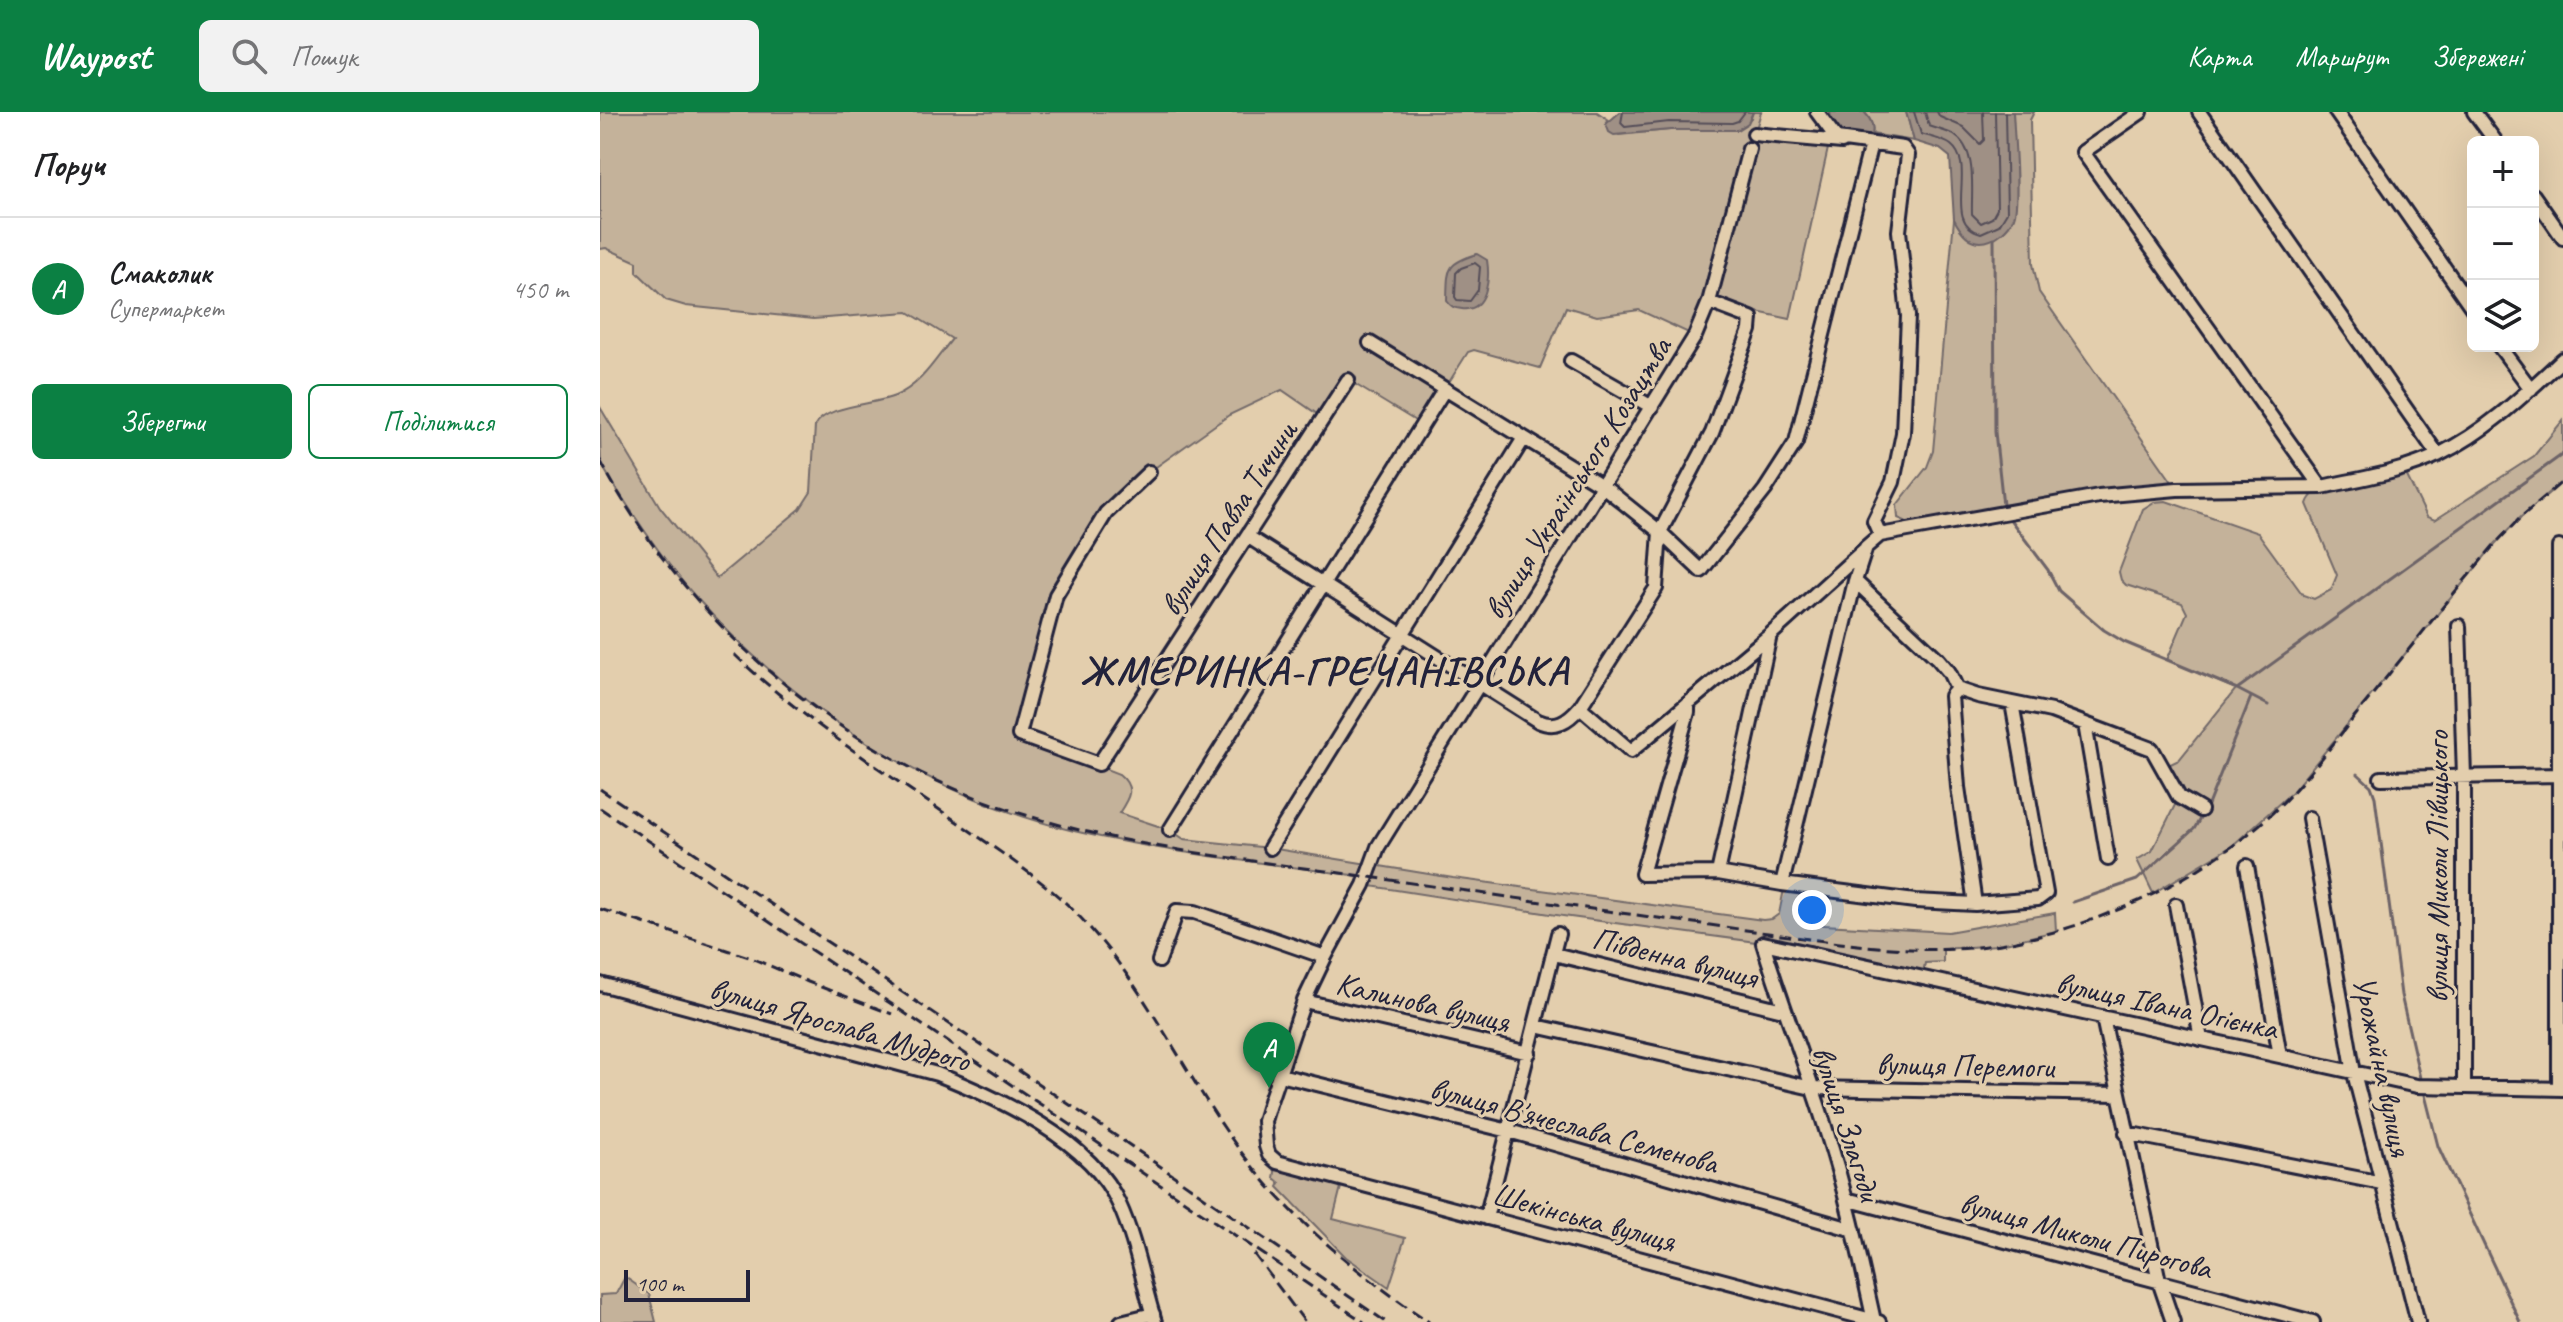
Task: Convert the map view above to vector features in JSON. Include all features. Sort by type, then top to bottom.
[{"type":"street","points":[[1817,112],[1842,142]]},
{"type":"street","points":[[2141,112],[2083,152],[2321,487]]},
{"type":"street","points":[[2199,112],[2438,455]]},
{"type":"street","points":[[2336,112],[2467,300]]},
{"type":"street","points":[[2474,112],[2492,136]]},
{"type":"street","points":[[1754,134],[1903,148],[1908,155],[1899,231],[1908,316],[1903,433],[1893,482],[1874,521],[1880,535]]},
{"type":"street","points":[[1370,343],[1604,487],[1660,532],[1701,571],[1765,490],[1796,442],[1871,144]]},
{"type":"street","name":"вулиця Українського Козацтва","points":[[1277,1162],[1269,1155],[1266,1146],[1264,1121],[1304,1001],[1364,885],[1378,847],[1695,336],[1709,302],[1749,149]]},
{"type":"street","points":[[2539,204],[2563,238]]},
{"type":"street","points":[[1247,536],[1547,725],[1565,721],[1580,707],[1656,588],[1660,532],[1712,433],[1750,330],[1751,318],[1709,302]]},
{"type":"street","points":[[2503,352],[2531,389]]},
{"type":"street","points":[[1580,707],[1631,751],[1770,635],[1880,535],[2099,496],[2177,489],[2321,487],[2378,474],[2438,455],[2481,430],[2563,359]]},
{"type":"street","points":[[1571,361],[1652,407]]},
{"type":"street","name":"вулиця Павла Тичини","points":[[1149,472],[1106,513],[1056,595],[1019,735],[1099,764],[1348,380]]},
{"type":"street","points":[[1170,830],[1444,390]]},
{"type":"street","points":[[1270,848],[1524,438]]},
{"type":"street","points":[[1782,884],[1855,581],[1866,547]]},
{"type":"street","points":[[2559,547],[2561,1089]]},
{"type":"street","points":[[1855,581],[1938,659],[1957,689],[2051,711],[2152,749],[2179,797],[2201,810]]},
{"type":"street","name":"вулиця Миколи Лівицького","points":[[2459,626],[2464,776],[2464,1087]]},
{"type":"street","points":[[1718,873],[1770,635]]},
{"type":"street","points":[[1957,689],[1951,696],[1958,787],[1975,904]]},
{"type":"street","points":[[1688,704],[1642,874],[1718,873],[1915,901],[1975,904],[2038,899],[2046,893],[2012,703]]},
{"type":"street","points":[[2085,724],[2108,859]]},
{"type":"street","points":[[2381,778],[2561,774]]},
{"type":"street","name":"Урожайна вулиця","points":[[2309,818],[2354,1073],[2418,1322]]},
{"type":"street","points":[[2247,866],[2280,1056]]},
{"type":"street","points":[[2176,905],[2201,1039]]},
{"type":"street","points":[[1159,961],[1177,911],[1195,912],[1325,957]]},
{"type":"street","points":[[1486,1218],[1558,934]]},
{"type":"street","name":"вулиця Івана Огієнка","points":[[1763,943],[2417,1086],[2561,1089]]},
{"type":"street","name":"вулиця Злагоди","points":[[1763,943],[1846,1199],[1877,1321]]},
{"type":"street","name":"Південна вулиця","points":[[1554,954],[1783,1010]]},
{"type":"street","name":"вулиця Ярослава Мудрого","points":[[600,984],[937,1074],[978,1090],[1050,1130],[1109,1185],[1120,1206],[1154,1318]]},
{"type":"street","name":"Калинова вулиця","points":[[1304,1001],[1529,1053]]},
{"type":"street","points":[[2103,1018],[2159,1281],[2173,1322]]},
{"type":"street","name":"вулиця Перемоги","points":[[1536,1026],[1812,1088],[2118,1094]]},
{"type":"street","name":"вулиця В'ячеслава Семенова","points":[[1280,1075],[1509,1131],[1854,1230]]},
{"type":"street","points":[[2126,1133],[2382,1183]]},
{"type":"street","name":"Шекінська вулиця","points":[[1277,1162],[1841,1317],[1877,1321]]},
{"type":"street","name":"вулиця Миколи Пирогова","points":[[1846,1199],[2313,1322]]},
{"type":"street","points":[[1121,1322],[1154,1318]]},
{"type":"shaded area","points":[[600,112],[1597,112],[1609,120],[1606,124],[1619,135],[1670,130],[1737,130],[1751,118],[1753,112],[1761,112],[1751,146],[1757,138],[1829,144],[1790,319],[1709,302],[1695,336],[1639,310],[1597,316],[1566,307],[1540,368],[1474,350],[1468,352],[1422,425],[1348,380],[1323,418],[1282,390],[1229,415],[1149,472],[1117,501],[1056,595],[1019,735],[1119,774],[1128,784],[1129,793],[1119,813],[1170,830],[1184,839],[1270,848],[1453,878],[1763,920],[1779,914],[1785,884],[1808,887],[1802,918],[1806,924],[1948,932],[2055,913],[2056,931],[1997,945],[1943,949],[1943,962],[1925,963],[1922,978],[1763,943],[1364,885],[1367,877],[1110,839],[1019,815],[966,795],[915,770],[819,710],[733,636],[684,584],[605,471],[601,461],[600,407],[660,507],[717,578],[800,509],[811,492],[815,426],[820,419],[839,410],[886,399],[904,391],[927,371],[952,339],[908,312],[813,319],[686,306],[666,300],[637,272],[637,262],[606,248],[600,249]]},
{"type":"shaded area","points":[[1864,112],[1906,112],[1914,141],[1872,134],[1871,122]]},
{"type":"shaded area","points":[[2013,112],[2034,112],[2030,120],[2033,264],[2039,292],[2177,489],[1897,532],[1905,521],[1898,518],[1897,505],[1927,467],[1933,451],[1954,219],[1974,232],[2015,213]]},
{"type":"shaded area","points":[[2563,420],[2563,481],[2495,544],[2292,792],[2232,846],[2153,893],[2137,860],[2152,851],[2179,797],[2162,768],[2179,760],[2236,689],[2167,660],[2187,613],[2182,603],[2126,585],[2121,580],[2119,572],[2143,509],[2154,502],[2166,501],[2258,533],[2303,595],[2314,599],[2331,590],[2337,575],[2307,504],[2312,495],[2349,478],[2403,468],[2427,517],[2435,520],[2534,456]]},
{"type":"shaded area","points":[[1276,1166],[1342,1183],[1333,1219],[1405,1238],[1389,1287],[1346,1257],[1278,1187],[1280,1183],[1274,1178]]},
{"type":"shaded area","points":[[625,1277],[649,1294],[656,1322],[600,1322],[600,1295],[616,1294]]},
{"type":"water","points":[[1620,112],[1753,112],[1748,123],[1737,130],[1670,130],[1614,135],[1606,124]]},
{"type":"water","points":[[1830,112],[1864,112],[1871,122],[1872,134],[1856,137],[1840,132],[1832,125]]},
{"type":"water","points":[[1906,112],[2013,112],[2016,209],[2012,222],[2005,230],[1991,240],[1981,242],[1972,240],[1961,231],[1954,219],[1950,157],[1940,149],[1914,141]]},
{"type":"water","points":[[1477,254],[1487,260],[1488,276],[1482,300],[1470,309],[1453,307],[1447,301],[1450,269],[1459,261]]},
{"type":"waterway","points":[[1994,238],[1995,432],[2003,505]]},
{"type":"waterway","points":[[2237,689],[2563,454]]},
{"type":"waterway","points":[[2009,518],[2048,570],[2059,591],[2104,630],[2124,642],[2268,705]]},
{"type":"waterway","points":[[2073,902],[2137,880],[2194,829],[2208,805],[2251,697]]},
{"type":"waterway","points":[[2358,774],[2371,786],[2375,797],[2401,995],[2420,1078]]},
{"type":"waterway","points":[[2425,1095],[2438,1146],[2520,1322]]},
{"type":"railway","points":[[600,460],[628,509],[661,555],[697,600],[736,641],[824,714],[871,745],[966,794],[1104,836],[1199,853],[1815,940],[1933,950],[2014,942],[2089,921],[2171,885],[2232,846],[2268,817],[2291,793],[2495,544],[2563,481]]},
{"type":"railway","points":[[734,654],[820,727],[1013,861],[1072,909],[1096,934],[1137,990],[1231,1138],[1274,1192],[1347,1261],[1429,1322]]},
{"type":"railway","points":[[600,789],[1125,1142],[1386,1322]]},
{"type":"railway","points":[[600,808],[1364,1322]]},
{"type":"railway","points":[[600,909],[749,957],[892,1014]]},
{"type":"railway","points":[[1254,1254],[1305,1322]]},
{"type":"place","name":"Смаколик","points":[[1269,1088]]},
{"type":"district","name":"ЖМЕРИНКА-ГРЕЧАНІВСЬКА","points":[[1325,670]]}]
